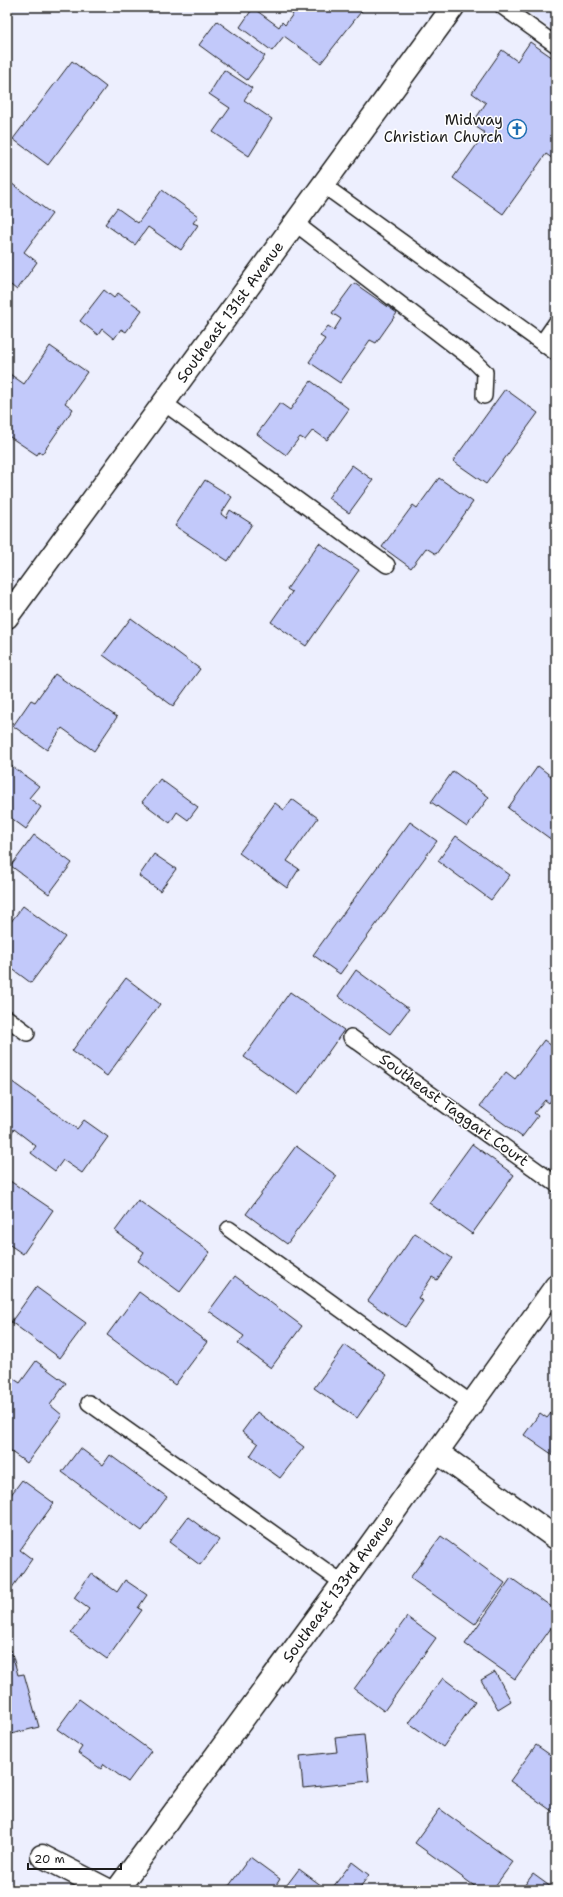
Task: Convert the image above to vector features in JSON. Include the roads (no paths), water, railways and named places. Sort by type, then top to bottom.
[{"type":"street","name":"Southeast 131st Avenue","points":[[8,613],[164,403],[453,7]]},
{"type":"street","name":"Southeast 133rd Avenue","points":[[117,1890],[343,1583],[556,1286]]},
{"type":"street","points":[[437,1452],[556,1538]]},
{"type":"street","points":[[42,1856],[108,1890]]},
{"type":"lane","points":[[503,7],[556,45]]},
{"type":"lane","points":[[323,185],[556,353]]},
{"type":"lane","points":[[295,223],[473,360],[485,372],[484,396]]},
{"type":"lane","points":[[542,343],[556,323]]},
{"type":"lane","points":[[164,403],[387,565]]},
{"type":"lane","points":[[7,1018],[27,1032]]},
{"type":"lane","name":"Southeast Taggart Court","points":[[351,1037],[556,1184]]},
{"type":"lane","points":[[229,1229],[471,1403]]},
{"type":"lane","points":[[89,1403],[343,1583]]},
{"type":"place","name":"Midway Christian Church","points":[[517,129]]}]
